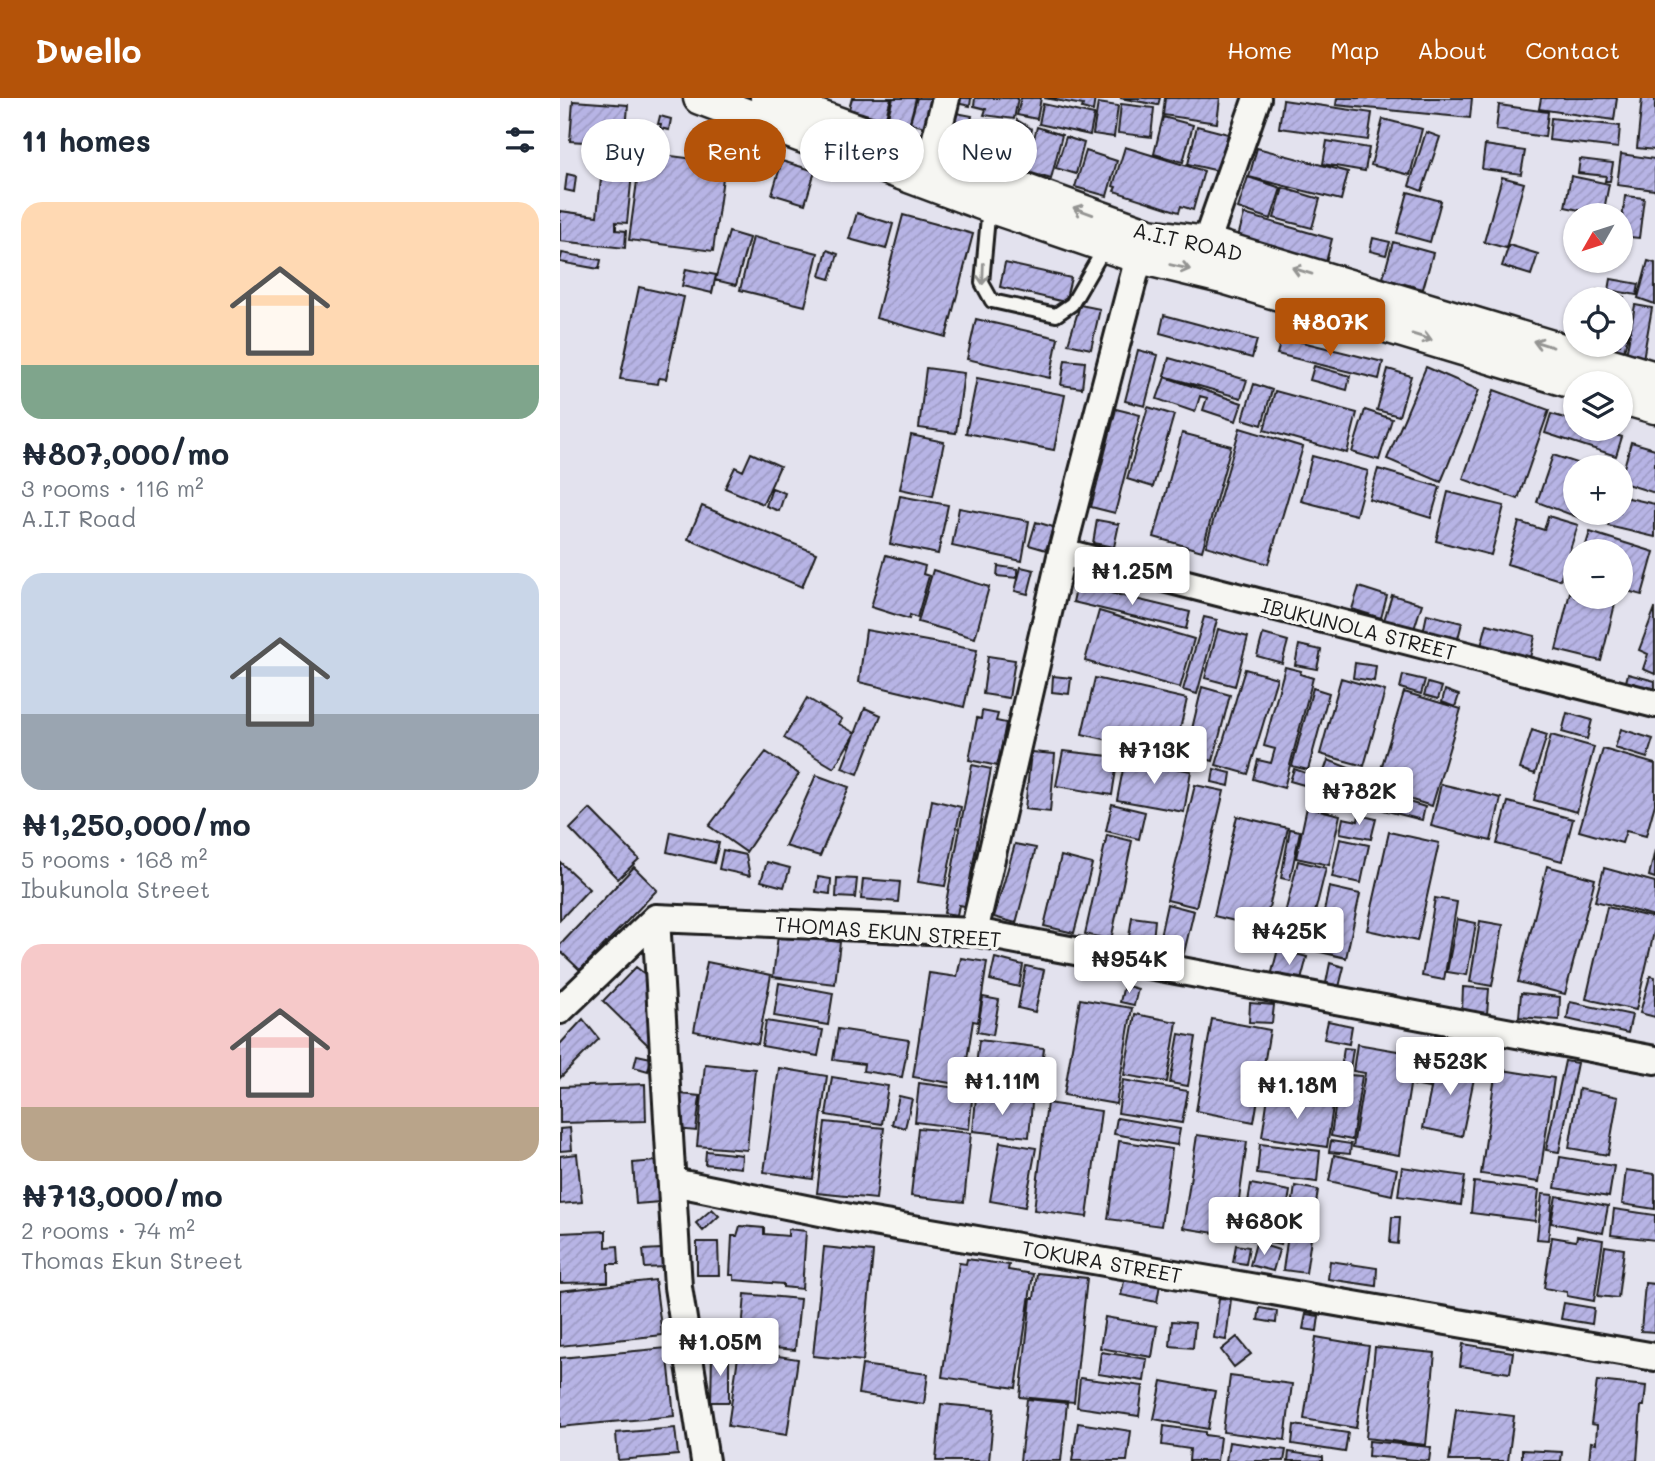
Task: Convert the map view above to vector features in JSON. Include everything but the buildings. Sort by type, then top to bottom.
[{"type":"street","name":"A.I.T ROAD","points":[[699,98],[989,206],[1026,204],[1149,234],[1206,243],[1655,378]]},
{"type":"street","name":"A.I.T ROAD","points":[[767,98],[931,158],[1106,246],[1139,257],[1226,278],[1563,379]]},
{"type":"street","points":[[931,158],[946,98]]},
{"type":"street","points":[[1206,243],[1257,98]]},
{"type":"street","points":[[974,932],[1062,552],[1139,257]]},
{"type":"street","points":[[1633,401],[1655,407]]},
{"type":"street","name":"IBUKUNOLA STREET","points":[[1062,552],[1655,704]]},
{"type":"street","points":[[560,1010],[656,918]]},
{"type":"street","points":[[656,918],[678,1287],[705,1461]]},
{"type":"street","name":"THOMAS EKUN STREET","points":[[656,918],[974,932],[1655,1060]]},
{"type":"street","name":"TOKURA STREET","points":[[673,1182],[849,1218],[1655,1357]]},
{"type":"lane","points":[[989,206],[982,284],[992,301],[1056,315],[1072,304],[1106,246]]}]
